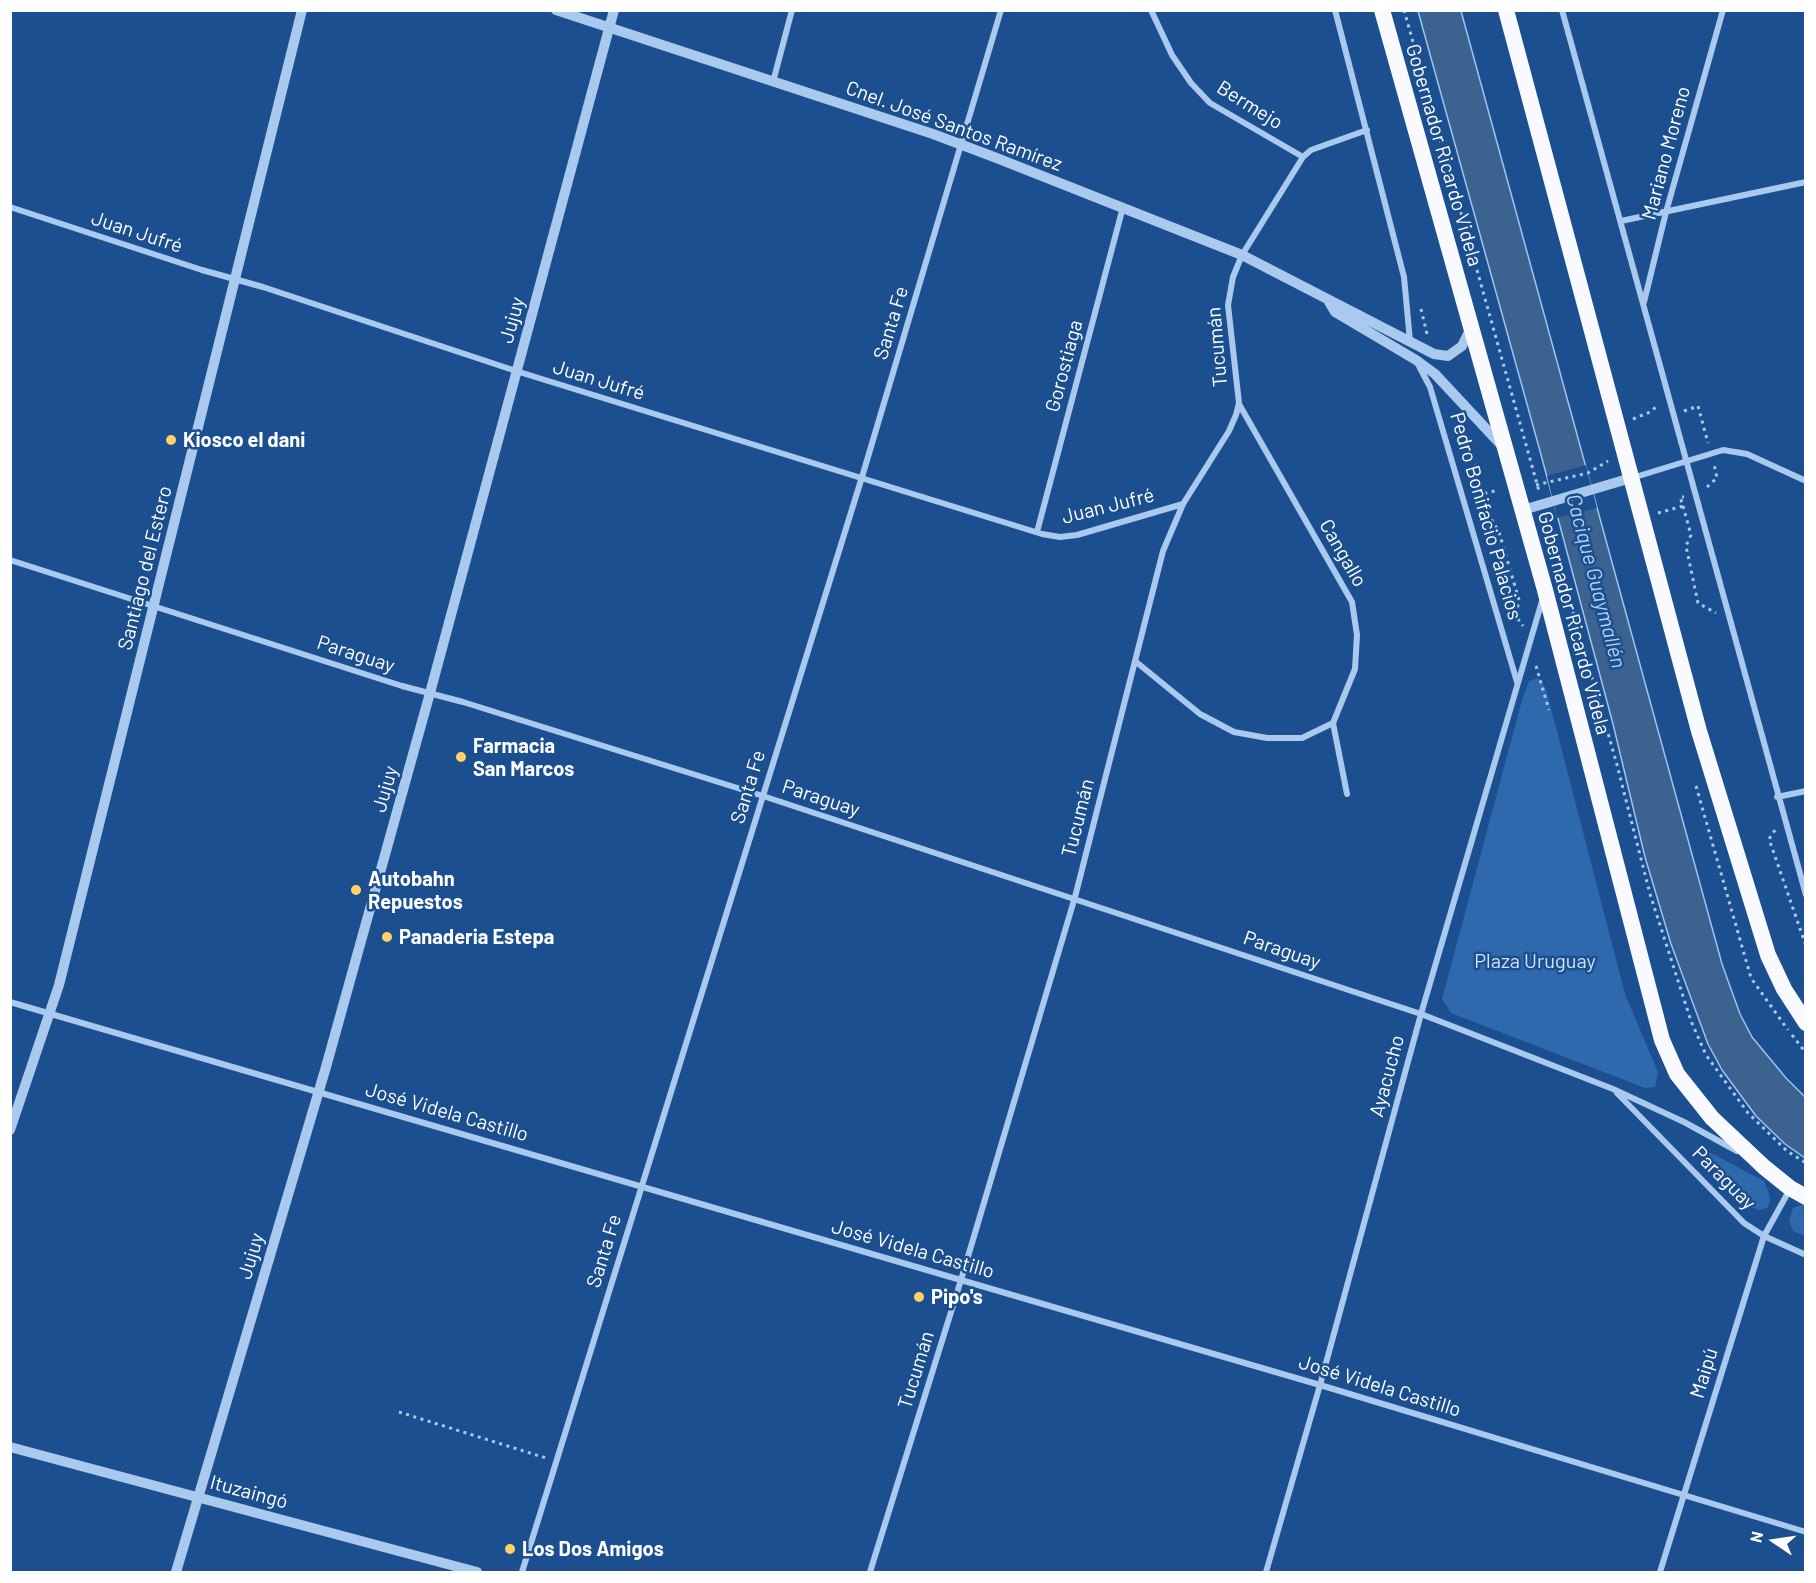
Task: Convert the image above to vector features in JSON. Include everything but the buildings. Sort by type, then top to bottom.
[{"type":"highway","name":"Gobernador Ricardo Videla","points":[[1382,10],[1545,590],[1662,1040],[1677,1074],[1712,1118],[1761,1164],[1790,1188],[1806,1197]]},
{"type":"highway","points":[[1506,10],[1699,731],[1768,955],[1784,989],[1806,1023]]},
{"type":"street","name":"Santiago del Estero","points":[[10,1130],[52,1014],[302,10]]},
{"type":"street","name":"Cnel. José Santos Ramírez","points":[[556,10],[961,145],[1123,207],[1242,255],[1329,302],[1339,303],[1434,354],[1448,356],[1462,346],[1471,328]]},
{"type":"street","name":"Jujuy","points":[[176,1572],[319,1092],[430,693],[614,10]]},
{"type":"street","points":[[773,83],[792,10]]},
{"type":"street","name":"Santa Fe","points":[[522,1572],[862,477],[1002,10]]},
{"type":"street","name":"Bermejo","points":[[1151,10],[1172,55],[1191,83],[1210,103],[1303,157]]},
{"type":"street","points":[[1335,10],[1406,286],[1410,341]]},
{"type":"street","points":[[1562,10],[1684,460],[1806,895]]},
{"type":"street","name":"Mariano Moreno","points":[[1643,306],[1666,212],[1723,10]]},
{"type":"street","points":[[1303,157],[1311,150],[1367,130]]},
{"type":"street","name":"Tucumán","points":[[870,1572],[961,1280],[1075,897],[1163,551],[1183,504],[1229,432],[1239,403],[1228,305],[1233,277],[1242,255],[1303,157]]},
{"type":"street","points":[[1621,221],[1806,182]]},
{"type":"street","name":"Juan Jufré","points":[[10,207],[516,371],[1037,532],[1060,537],[1077,535],[1183,504]]},
{"type":"street","name":"Gorostiaga","points":[[1037,532],[1123,207]]},
{"type":"street","name":"Cnel. José Santos Ramírez","points":[[1329,302],[1335,312],[1416,360],[1435,374],[1505,449]]},
{"type":"street","name":"Pedro Bonifacio Palacios","points":[[1416,360],[1431,387],[1518,684]]},
{"type":"street","name":"Cangallo","points":[[1239,403],[1352,602],[1357,635],[1355,669],[1334,723]]},
{"type":"street","points":[[1523,510],[1723,450],[1748,454],[1806,481]]},
{"type":"street","name":"Paraguay","points":[[10,560],[763,796],[1075,897],[1421,1014],[1613,1089],[1684,1122],[1761,1164]]},
{"type":"street","name":"Ayacucho","points":[[1266,1572],[1320,1385],[1421,1014],[1545,590]]},
{"type":"street","points":[[1135,661],[1200,714],[1234,732],[1267,738],[1302,738],[1334,723],[1347,794]]},
{"type":"street","points":[[1777,797],[1806,791]]},
{"type":"street","name":"José Videla Castillo","points":[[10,1002],[1320,1385],[1806,1532]]},
{"type":"street","name":"Paraguay","points":[[1613,1089],[1725,1204],[1764,1236]]},
{"type":"street","name":"Maipú","points":[[1660,1572],[1764,1236],[1790,1188]]},
{"type":"street","points":[[1764,1236],[1806,1255]]},
{"type":"street","name":"Ituzaingó","points":[[10,1446],[477,1572]]},
{"type":"path","points":[[1404,10],[1548,502],[1650,894],[1691,1021],[1706,1055],[1748,1113],[1787,1151],[1806,1163]]},
{"type":"path","points":[[1617,425],[1650,412],[1659,403]]},
{"type":"path","points":[[1548,482],[1588,473],[1609,461],[1609,457]]},
{"type":"path","points":[[399,1412],[556,1462]]},
{"type":"green space","name":"Plaza Uruguay","points":[[1539,678],[1546,689],[1625,994],[1658,1072],[1655,1087],[1645,1088],[1451,1013],[1442,999],[1522,700],[1529,681]]},
{"type":"green space","points":[[1696,1145],[1764,1181],[1770,1202],[1767,1208],[1759,1210],[1751,1207]]},
{"type":"green space","points":[[1804,1204],[1805,1236],[1793,1231],[1789,1221],[1793,1208]]},
{"type":"water","name":"Cacique Guaymallén","points":[[1418,11],[1461,11],[1722,964],[1740,1014],[1752,1037],[1805,1097],[1805,1158],[1785,1144],[1756,1116],[1722,1070],[1708,1044],[1671,944],[1645,857],[1613,724],[1540,451]]},
{"type":"pier","points":[[1586,465],[1597,508],[1557,518],[1547,476]]},
{"type":"place","name":"Kiosco el dani","points":[[171,440]]},
{"type":"place","name":"Farmacia San Marcos","points":[[461,757]]},
{"type":"place","name":"Autobahn Repuestos","points":[[356,890]]},
{"type":"place","name":"Panaderia Estepa","points":[[387,937]]},
{"type":"place","name":"Pipo's","points":[[919,1297]]},
{"type":"place","name":"Los Dos Amigos","points":[[510,1549]]}]
